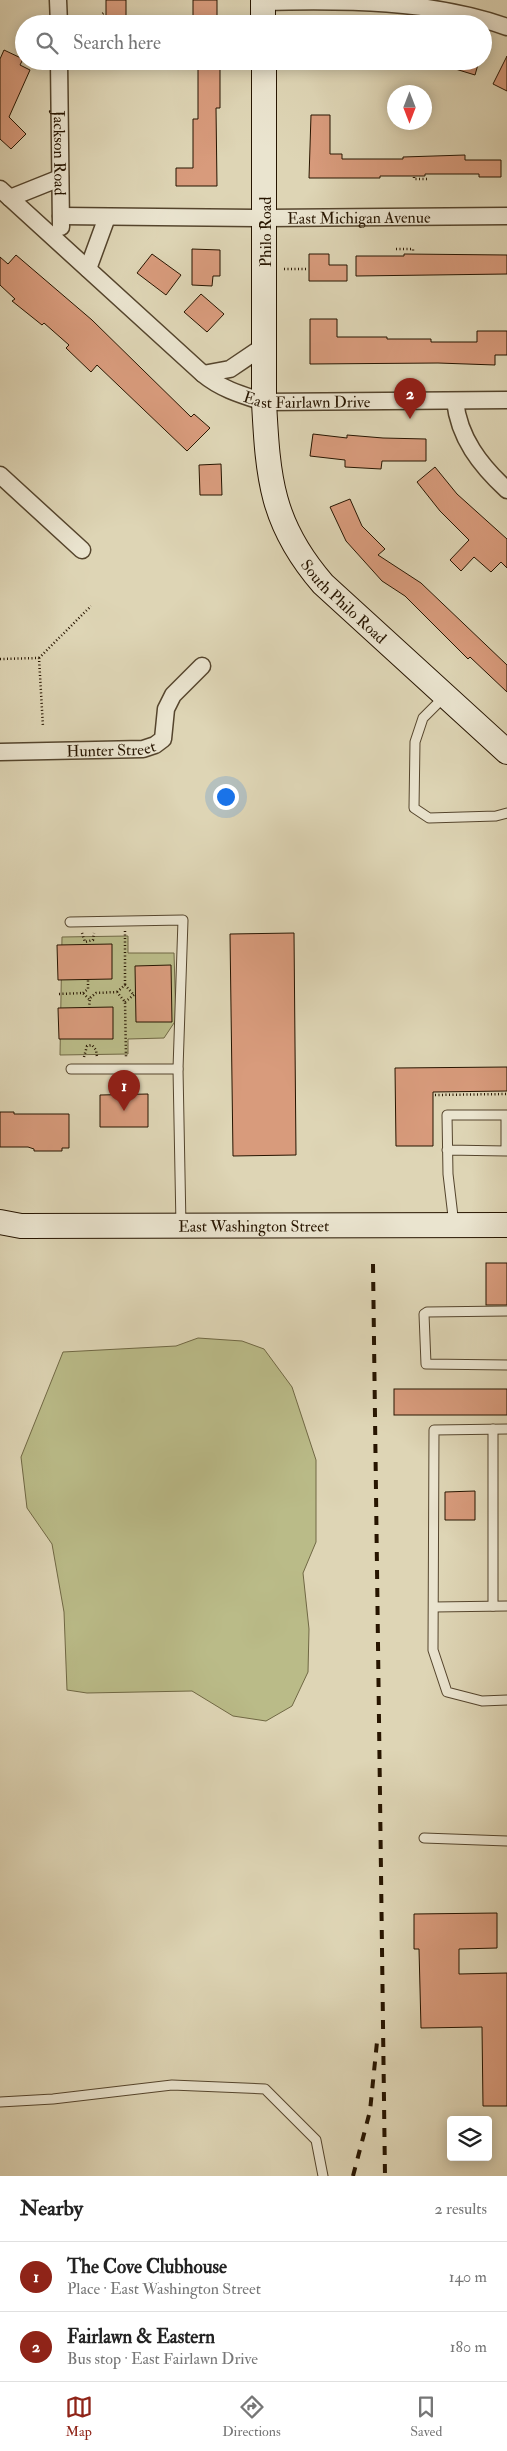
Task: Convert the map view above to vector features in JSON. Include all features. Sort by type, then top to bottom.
[{"type":"main road","name":"Philo Road","points":[[264,70],[266,218],[264,402]]},
{"type":"main road","name":"South Philo Road","points":[[264,402],[271,488],[280,517],[292,543],[307,565],[324,584],[507,752]]},
{"type":"main road","name":"East Washington Street","points":[[0,1222],[21,1226],[181,1231]]},
{"type":"main road","name":"East Washington Street","points":[[454,1230],[507,1225]]},
{"type":"main road","name":"East Washington Street","points":[[0,1236],[181,1231],[454,1230],[507,1234]]},
{"type":"street","points":[[58,0],[59,15]]},
{"type":"street","points":[[263,9],[390,1],[430,4],[462,10],[475,15]]},
{"type":"street","points":[[492,21],[507,27]]},
{"type":"street","name":"Jackson Road","points":[[59,70],[62,245]]},
{"type":"street","name":"East Fairlawn Drive","points":[[5,193],[60,178]]},
{"type":"street","name":"East Fairlawn Drive","points":[[5,193],[203,374],[227,390],[264,402],[507,400]]},
{"type":"street","name":"East Michigan Avenue","points":[[61,216],[266,218],[507,216]]},
{"type":"street","points":[[88,269],[107,216]]},
{"type":"street","name":"East Fairlawn Drive","points":[[203,374],[230,369],[264,346]]},
{"type":"street","points":[[456,401],[460,425],[467,443],[486,469],[507,490]]},
{"type":"street","points":[[0,475],[82,550]]},
{"type":"street","name":"Hunter Street","points":[[0,752],[143,749],[155,745],[163,738],[166,732],[166,709],[173,694],[202,666]]},
{"type":"lane","points":[[445,695],[423,718],[415,742],[414,808],[429,818],[496,816],[507,813]]},
{"type":"lane","points":[[70,922],[183,920],[178,1069],[181,1231]]},
{"type":"lane","points":[[71,1069],[178,1069]]},
{"type":"lane","points":[[447,1150],[506,1151],[506,1116],[447,1115],[447,1150],[448,1174],[454,1230]]},
{"type":"lane","points":[[507,1311],[426,1312],[424,1314],[426,1364],[507,1365]]},
{"type":"lane","points":[[493,1429],[493,1606]]},
{"type":"lane","points":[[507,1429],[434,1430],[433,1650],[447,1692],[482,1700],[507,1700]]},
{"type":"lane","points":[[434,1607],[507,1606]]},
{"type":"lane","points":[[424,1838],[507,1841]]},
{"type":"lane","points":[[0,2102],[52,2099],[172,2085],[265,2089],[316,2140],[323,2176]]},
{"type":"path","points":[[101,15],[105,12]]},
{"type":"path","points":[[414,176],[414,179],[429,179]]},
{"type":"path","points":[[396,250],[413,250],[413,253]]},
{"type":"path","points":[[265,270],[308,269]]},
{"type":"path","points":[[0,659],[40,658],[91,606]]},
{"type":"path","points":[[40,658],[43,727]]},
{"type":"path","points":[[125,921],[125,985],[134,994],[125,1002]]},
{"type":"path","points":[[88,979],[89,986],[96,993]]},
{"type":"path","points":[[89,1001],[96,993],[117,992],[125,985]]},
{"type":"path","points":[[83,994],[89,986]]},
{"type":"path","points":[[117,992],[125,1002],[126,1069]]},
{"type":"path","points":[[59,994],[83,994],[89,1001],[89,1008]]},
{"type":"path","points":[[435,1095],[507,1094]]},
{"type":"green space","points":[[128,936],[128,953],[174,953],[176,1020],[164,1038],[128,1039],[128,1054],[60,1055],[62,937]]},
{"type":"green space","points":[[198,1338],[242,1341],[264,1349],[292,1387],[316,1460],[316,1542],[303,1573],[309,1629],[308,1672],[292,1706],[266,1721],[233,1716],[192,1691],[87,1693],[67,1690],[64,1612],[52,1544],[27,1508],[21,1457],[63,1352],[176,1346]]},
{"type":"building","points":[[106,0],[126,0],[126,15],[106,15]]},
{"type":"building","points":[[193,0],[217,0],[217,15],[193,15]]},
{"type":"building","points":[[4,50],[15,55],[15,70],[30,70],[9,117],[26,134],[11,149],[0,139],[0,59]]},
{"type":"building","points":[[507,56],[507,91],[493,84]]},
{"type":"building","points":[[198,70],[220,70],[220,108],[216,108],[217,186],[176,186],[176,168],[193,168],[193,119],[198,119]]},
{"type":"building","points":[[459,70],[476,70],[475,75]]},
{"type":"building","points":[[311,115],[330,115],[330,154],[342,154],[342,159],[403,159],[403,157],[465,155],[465,160],[501,160],[501,177],[479,177],[479,174],[425,174],[425,176],[380,176],[380,178],[309,178]]},
{"type":"building","points":[[192,249],[220,250],[220,276],[213,276],[212,286],[192,285]]},
{"type":"building","points":[[152,254],[181,275],[166,295],[137,273]]},
{"type":"building","points":[[309,254],[329,254],[329,265],[347,265],[347,281],[309,281]]},
{"type":"building","points":[[404,254],[507,255],[507,274],[356,276],[356,256],[404,256]]},
{"type":"building","points":[[16,255],[92,320],[191,417],[194,414],[210,428],[187,451],[97,365],[91,372],[66,348],[69,345],[44,323],[42,325],[12,301],[15,299],[0,285],[0,257],[8,264]]},
{"type":"building","points":[[201,294],[224,314],[207,332],[184,312]]},
{"type":"building","points":[[310,319],[337,319],[337,337],[387,337],[387,339],[431,339],[431,342],[477,342],[477,331],[507,331],[507,355],[495,355],[495,365],[438,363],[310,364]]},
{"type":"building","points":[[313,434],[347,438],[347,435],[426,439],[426,461],[382,461],[381,469],[345,467],[345,460],[310,456]]},
{"type":"building","points":[[221,464],[222,495],[200,495],[199,465]]},
{"type":"building","points":[[435,467],[457,494],[507,539],[507,568],[501,562],[491,572],[474,557],[461,571],[450,560],[469,540],[440,511],[417,482]]},
{"type":"building","points":[[350,499],[362,526],[385,549],[378,555],[421,583],[507,665],[507,692],[470,657],[468,659],[405,596],[382,581],[346,541],[330,507]]},
{"type":"building","points":[[294,933],[296,1155],[233,1156],[230,934]]},
{"type":"building","points":[[112,944],[112,979],[58,980],[57,945]]},
{"type":"building","points":[[171,965],[172,1022],[136,1022],[135,966]]},
{"type":"building","points":[[113,1007],[113,1039],[59,1039],[58,1008]]},
{"type":"building","points":[[507,1067],[507,1091],[433,1092],[433,1146],[396,1146],[395,1068]]},
{"type":"building","points":[[148,1094],[148,1127],[100,1127],[100,1095]]},
{"type":"building","points":[[0,1112],[14,1112],[14,1114],[69,1114],[69,1148],[62,1148],[62,1151],[34,1151],[34,1149],[28,1147],[0,1147]]},
{"type":"building","points":[[486,1263],[507,1263],[507,1305],[486,1305]]},
{"type":"building","points":[[394,1389],[507,1389],[507,1415],[394,1415]]},
{"type":"building","points":[[475,1491],[475,1520],[445,1520],[445,1492]]},
{"type":"building","points":[[497,1913],[497,1948],[459,1949],[459,1974],[507,1973],[507,2106],[483,2106],[482,2027],[421,2028],[419,1949],[414,1949],[414,1914]]},
{"type":"railway","points":[[373,1264],[385,2176]]},
{"type":"railway","points":[[353,2176],[370,2111],[377,2042]]},
{"type":"place","name":"Fairlawn & Eastern","points":[[410,419]]},
{"type":"place","name":"The Cove Clubhouse","points":[[124,1111]]}]
